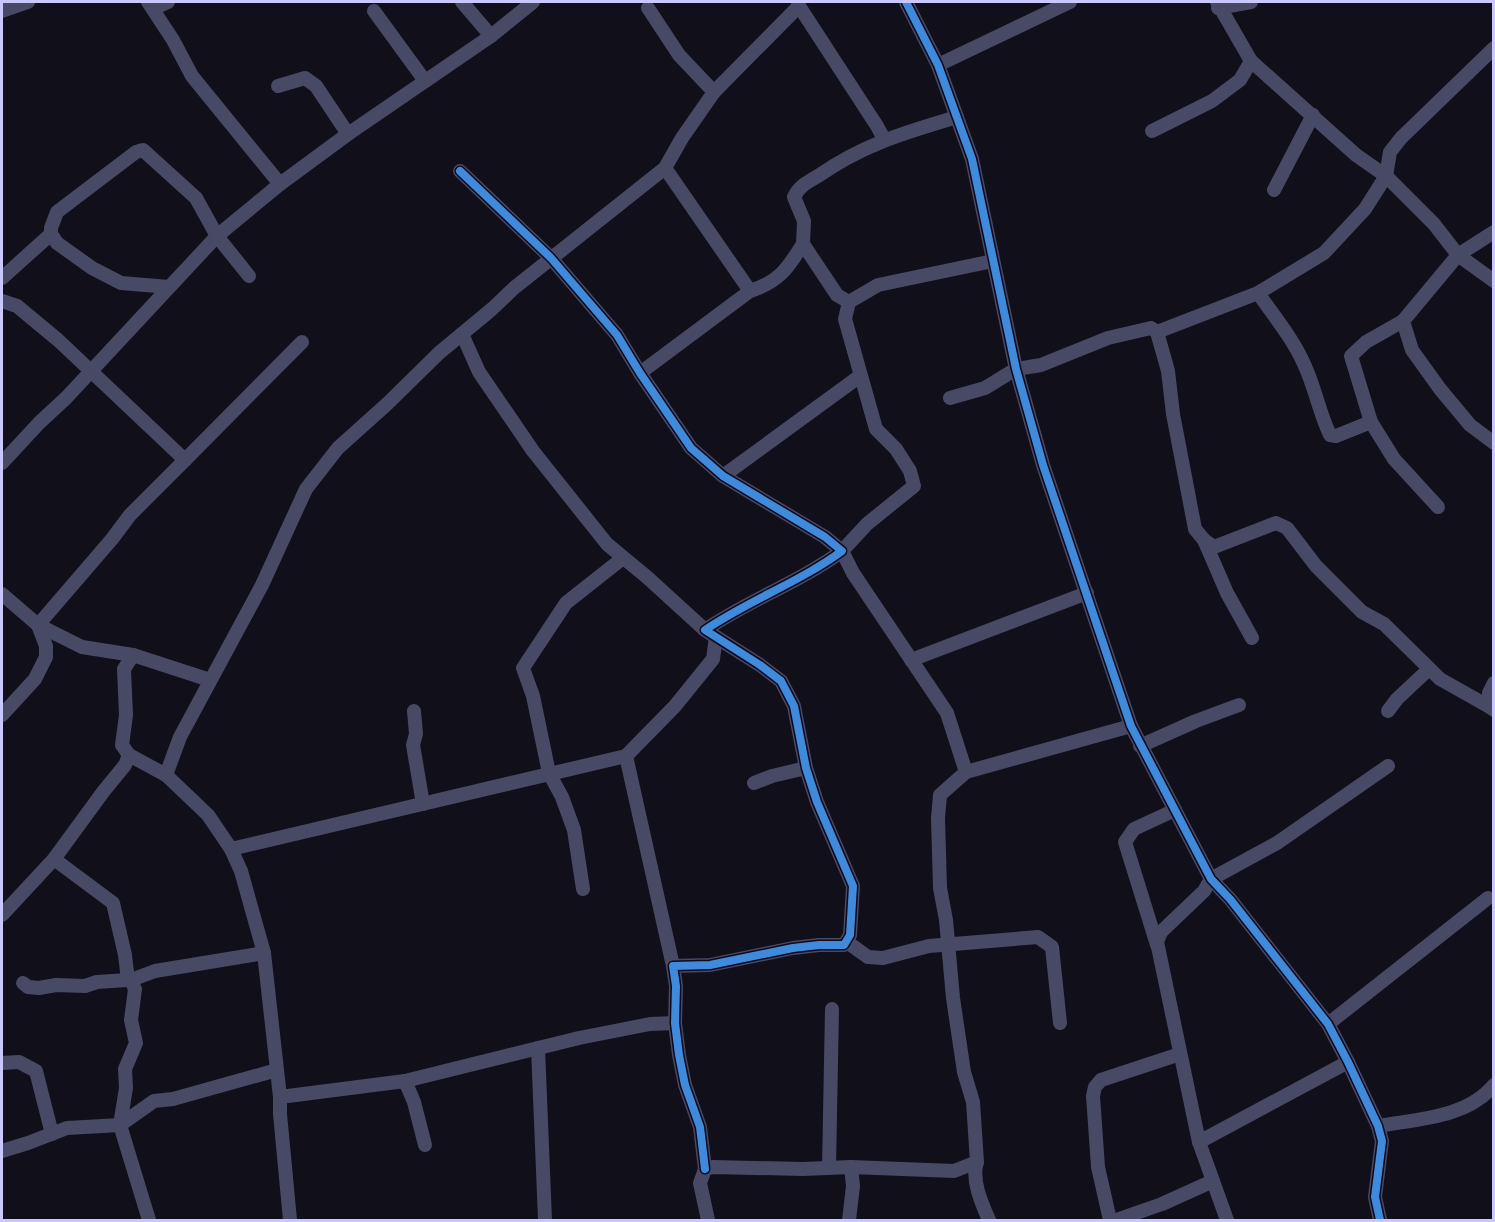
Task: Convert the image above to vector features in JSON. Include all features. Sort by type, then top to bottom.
[{"type":"street","points":[[2,11],[28,2]]},
{"type":"street","points":[[168,2],[150,5],[173,40],[192,76],[280,184]]},
{"type":"street","points":[[462,2],[491,36]]},
{"type":"street","points":[[4,454],[66,398],[217,236],[280,184],[348,134],[491,36],[533,2]]},
{"type":"street","points":[[906,2],[938,64],[972,159],[1016,369],[1043,465],[1131,726],[1211,879],[1230,899],[1328,1024],[1348,1062],[1378,1126],[1382,1141],[1375,1197],[1380,1221]]},
{"type":"street","points":[[938,64],[1070,2]]},
{"type":"street","points":[[1251,2],[1217,5],[1251,61],[1356,155],[1386,176],[1434,224],[1458,255],[1494,281]]},
{"type":"street","points":[[166,775],[180,737],[262,585],[306,489],[338,448],[387,405],[439,353],[551,258],[665,168],[682,138],[714,92],[798,4],[884,139]]},
{"type":"street","points":[[648,8],[680,54],[714,92]]},
{"type":"street","points":[[374,11],[425,81]]},
{"type":"street","points":[[1157,332],[1258,293],[1324,253],[1365,209],[1386,176],[1390,152],[1401,138],[1494,48]]},
{"type":"street","points":[[1152,131],[1212,101],[1240,80],[1251,61]]},
{"type":"street","points":[[278,86],[305,78],[316,86],[348,134]]},
{"type":"street","points":[[1274,190],[1312,115]]},
{"type":"street","points":[[640,373],[750,291],[761,287],[786,271],[803,244],[804,221],[794,197],[798,189],[840,160],[884,139],[957,117]]},
{"type":"street","points":[[169,287],[121,283],[92,268],[57,243],[51,234],[57,212],[136,152],[143,150],[196,198],[217,236],[249,276]]},
{"type":"street","points":[[665,168],[750,291]]},
{"type":"street","points":[[460,171],[551,258],[617,335],[691,448],[723,476],[825,537],[842,550],[853,573],[947,713],[966,772]]},
{"type":"street","points":[[1438,507],[1394,459],[1371,422],[1351,356],[1365,342],[1403,321],[1458,255],[1494,232]]},
{"type":"street","points":[[2,278],[51,234]]},
{"type":"street","points":[[803,244],[837,295],[849,302]]},
{"type":"street","points":[[710,633],[742,606],[816,569],[842,550],[867,524],[914,486],[910,471],[896,449],[876,429],[845,319],[849,302],[878,285],[993,261]]},
{"type":"street","points":[[1258,293],[1287,334],[1305,365],[1322,419],[1330,435],[1336,436],[1371,422]]},
{"type":"street","points":[[2,301],[17,306],[58,340],[185,460]]},
{"type":"street","points":[[1403,321],[1412,350],[1440,389],[1470,425],[1494,442]]},
{"type":"street","points":[[950,398],[985,388],[1016,369],[1041,365],[1108,338],[1151,328],[1157,332],[1168,371],[1173,414],[1195,529],[1204,540],[1214,547],[1276,523],[1287,528],[1316,566],[1362,612],[1384,624],[1440,679],[1491,708]]},
{"type":"street","points":[[462,334],[479,372],[533,451],[607,544],[710,633],[781,681],[794,706],[806,768],[817,802],[853,886],[848,942],[844,945],[793,948],[710,964],[674,966]]},
{"type":"street","points":[[38,625],[130,515],[302,342]]},
{"type":"street","points":[[723,476],[860,376]]},
{"type":"street","points":[[1204,540],[1227,593],[1252,638]]},
{"type":"street","points":[[583,889],[574,830],[562,797],[549,773],[533,696],[523,668],[566,603],[623,558]]},
{"type":"street","points":[[911,660],[1087,593]]},
{"type":"street","points":[[2,594],[38,625],[82,647],[132,655],[210,680]]},
{"type":"street","points":[[2,715],[35,680],[46,657],[46,646],[38,625]]},
{"type":"street","points":[[231,849],[626,756],[690,689],[713,659],[710,633]]},
{"type":"street","points":[[132,655],[124,669],[126,715],[122,746],[129,755],[166,775],[208,815],[231,849],[241,871],[264,953],[278,1070],[290,1221]]},
{"type":"street","points":[[1388,711],[1397,699],[1429,669]]},
{"type":"street","points":[[1491,708],[1489,693],[1494,683]]},
{"type":"street","points":[[1140,746],[1239,705]]},
{"type":"street","points":[[414,711],[416,734],[413,745],[423,804]]},
{"type":"street","points":[[989,1221],[982,1204],[974,1169],[977,1162],[973,1102],[964,1072],[953,998],[946,920],[940,888],[938,818],[940,795],[966,772],[1131,726]]},
{"type":"street","points":[[2,915],[54,859],[125,765],[129,755]]},
{"type":"street","points":[[626,756],[674,966],[675,1023],[685,1085],[700,1127],[705,1169],[700,1183],[708,1221]]},
{"type":"street","points":[[1157,945],[1161,932],[1204,891],[1211,879],[1277,843],[1388,766]]},
{"type":"street","points":[[754,783],[771,776],[806,768]]},
{"type":"street","points":[[1175,810],[1134,829],[1125,842],[1157,945],[1199,1142],[1227,1221]]},
{"type":"street","points":[[23,983],[28,987],[39,988],[56,985],[85,986],[98,982],[129,980],[113,903],[54,859]]},
{"type":"street","points":[[1328,1024],[1488,898]]},
{"type":"street","points":[[848,942],[868,957],[883,958],[929,946],[1038,937],[1052,947],[1060,1023]]},
{"type":"street","points":[[149,1221],[120,1125],[126,1088],[125,1069],[136,1043],[131,1020],[135,989],[131,980],[155,971],[264,953]]},
{"type":"street","points":[[829,1168],[832,1009]]},
{"type":"street","points":[[280,1097],[405,1081],[579,1038],[638,1026],[675,1023]]},
{"type":"street","points":[[538,1048],[545,1221]]},
{"type":"street","points":[[1110,1221],[1098,1167],[1093,1096],[1095,1087],[1101,1080],[1180,1054]]},
{"type":"street","points":[[2,1064],[19,1062],[36,1071],[52,1134]]},
{"type":"street","points":[[1199,1142],[1348,1062]]},
{"type":"street","points":[[2,1151],[67,1128],[120,1125],[154,1101],[173,1099],[278,1070]]},
{"type":"street","points":[[405,1081],[414,1102],[425,1145]]},
{"type":"street","points":[[1378,1126],[1455,1112],[1486,1094],[1494,1085]]},
{"type":"street","points":[[705,1169],[720,1167],[803,1170],[852,1167],[954,1171],[977,1162]]},
{"type":"street","points":[[849,1221],[853,1186],[852,1167]]},
{"type":"street","points":[[1116,1221],[1162,1204],[1213,1181]]},
{"type":"cycle path","points":[[906,2],[938,65],[972,159],[1016,369],[1043,465],[1131,726],[1211,879],[1230,899],[1328,1024],[1348,1062],[1378,1126],[1382,1141],[1375,1197],[1380,1220]]},
{"type":"cycle path","points":[[460,171],[551,258],[617,335],[691,448],[723,476],[825,537],[842,551],[705,630],[781,681],[794,706],[806,768],[817,802],[853,886],[850,935],[844,945],[793,948],[710,965],[673,966],[676,986],[675,1023],[679,1055],[685,1085],[700,1127],[705,1169]]}]
